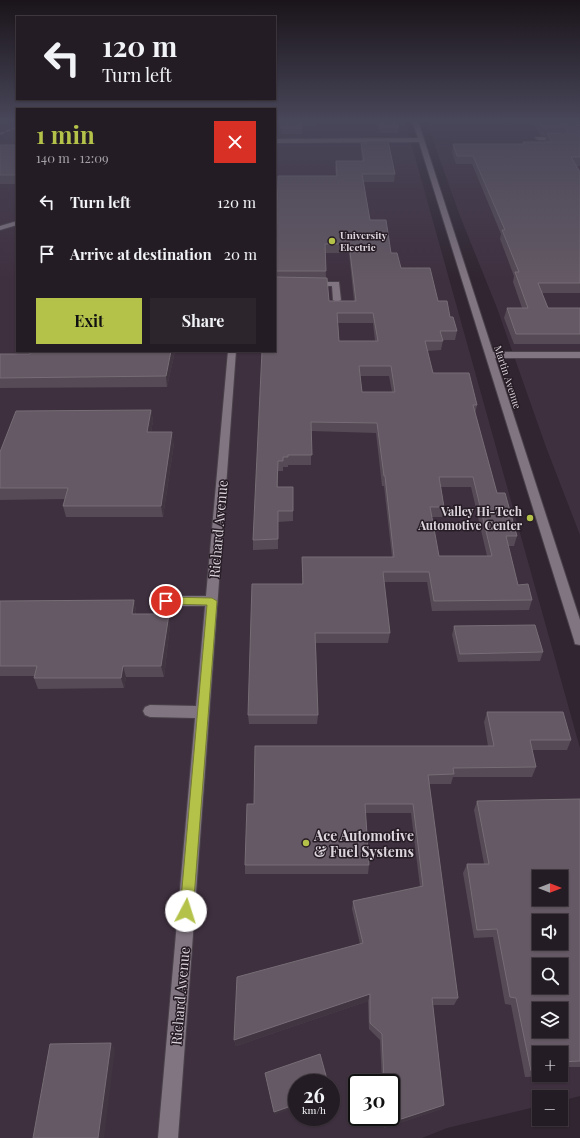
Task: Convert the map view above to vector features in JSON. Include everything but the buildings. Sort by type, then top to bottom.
[{"type":"street","name":"Martin Avenue","points":[[431,174],[580,640]]},
{"type":"street","points":[[0,228],[16,223]]},
{"type":"street","points":[[305,284],[336,284],[337,300]]},
{"type":"street","name":"Richard Avenue","points":[[168,1138],[232,352]]},
{"type":"street","points":[[489,355],[580,355]]},
{"type":"street","points":[[166,601],[212,601]]},
{"type":"street","points":[[150,711],[203,712]]},
{"type":"shaded area","points":[[0,174],[16,174],[16,352],[276,352],[276,174],[420,174],[580,748],[580,1096],[568,1099],[568,1090],[532,1090],[532,1108],[447,1128],[422,1138],[0,1138]]},
{"type":"shaded area","points":[[445,174],[580,174],[580,535],[546,447],[497,308]]},
{"type":"place","name":"University Electric","points":[[332,241]]},
{"type":"place","name":"Valley Hi-Tech Automotive Center","points":[[530,518]]},
{"type":"place","name":"Ace Automotive & Fuel Systems","points":[[306,843]]},
{"type":"route","points":[[166,601],[212,601],[186,911]]}]
